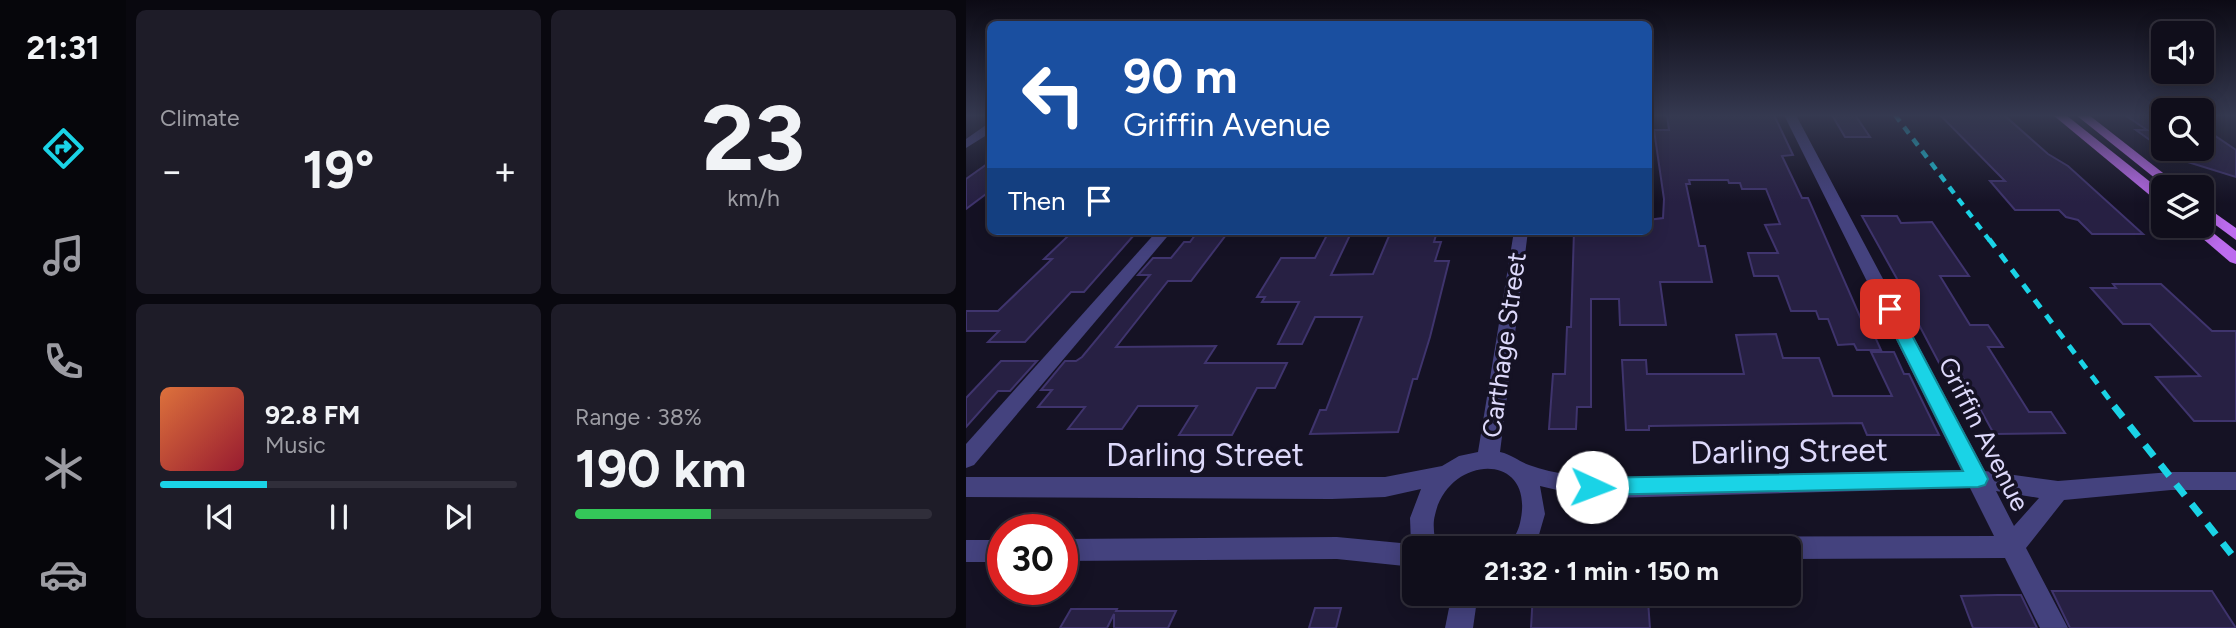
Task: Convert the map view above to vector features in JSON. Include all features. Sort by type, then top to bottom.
[{"type":"main road","points":[[2095,144],[2151,189]]},
{"type":"main road","points":[[2119,144],[2159,175]]},
{"type":"main road","points":[[2214,218],[2236,235]]},
{"type":"main road","points":[[2210,238],[2236,259]]},
{"type":"street","name":"Griffin Avenue","points":[[1805,144],[2054,628]]},
{"type":"street","points":[[966,459],[1162,235]]},
{"type":"street","name":"Carthage Street","points":[[1488,459],[1520,235]]},
{"type":"street","name":"Darling Street","points":[[966,487],[1385,487],[1443,475],[1465,463],[1488,459],[1502,461],[1522,473],[1574,485],[1611,488],[1978,479],[2058,491],[2171,481],[2236,481]]},
{"type":"street","points":[[1522,473],[1530,485],[1534,513],[1527,536]]},
{"type":"street","points":[[1424,536],[1423,514],[1427,500],[1443,475]]},
{"type":"street","points":[[1801,547],[2012,547],[2058,491]]},
{"type":"street","points":[[1078,550],[1337,548],[1402,555]]},
{"type":"street","points":[[966,551],[987,551]]},
{"type":"street","points":[[1459,628],[1463,606]]},
{"type":"building","points":[[1656,144],[1788,144],[1793,155],[1782,156],[1802,198],[1808,198],[1865,328],[1871,328],[1881,350],[1857,350],[1854,344],[1838,345],[1828,319],[1819,319],[1816,311],[1791,311],[1778,276],[1754,276],[1748,253],[1778,253],[1765,225],[1780,224],[1766,189],[1742,189],[1740,183],[1729,183],[1728,180],[1689,180],[1690,184],[1686,184],[1699,246],[1705,246],[1712,282],[1660,282],[1666,325],[1620,325],[1619,299],[1591,299],[1591,407],[1577,407],[1576,429],[1549,429],[1553,374],[1565,374],[1567,327],[1571,327],[1574,235],[1652,235],[1652,219],[1663,218],[1664,199]]},
{"type":"building","points":[[1969,144],[2037,144],[2068,166],[2143,234],[2092,234],[2078,220],[2066,217],[2059,210],[2015,210],[1990,181],[2005,181]]},
{"type":"building","points":[[2214,144],[2228,144],[2236,150],[2236,177],[2185,161],[2214,161]]},
{"type":"building","points":[[987,164],[987,193],[966,209],[966,179]]},
{"type":"building","points":[[1862,216],[1897,216],[1901,223],[1932,222],[1969,276],[1940,276],[1970,325],[1988,325],[2003,347],[1988,347],[2029,412],[2051,412],[2065,433],[1994,434],[1963,378],[1947,378],[1908,304],[1911,304]]},
{"type":"building","points":[[1134,235],[1084,292],[1071,292],[1025,342],[988,342],[999,331],[966,331],[966,311],[998,311],[1052,259],[1044,259],[1068,236]]},
{"type":"building","points":[[1195,235],[1226,235],[1191,281],[1168,281],[1116,347],[1216,346],[1205,363],[1287,363],[1275,388],[1257,388],[1232,435],[1179,435],[1197,406],[1138,406],[1122,429],[1068,429],[1085,407],[1038,407],[1052,390],[1041,390],[1065,361],[1076,361],[1082,357],[1150,275],[1138,275],[1153,258],[1171,258],[1184,242],[1190,242]]},
{"type":"building","points":[[1327,235],[1350,235],[1331,275],[1373,274],[1389,236],[1436,235],[1434,242],[1441,242],[1435,261],[1449,261],[1430,337],[1417,379],[1413,379],[1398,432],[1310,434],[1320,410],[1326,410],[1362,317],[1315,317],[1302,344],[1278,344],[1299,302],[1262,302],[1265,297],[1257,297],[1281,258],[1315,258]]},
{"type":"building","points":[[2113,284],[2161,284],[2212,331],[2236,331],[2236,421],[2194,421],[2156,377],[2200,376],[2150,324],[2123,324],[2091,288],[2116,288]]},
{"type":"building","points":[[1776,334],[1783,358],[1819,358],[1833,396],[1892,396],[1871,352],[1894,352],[1904,374],[1909,374],[1939,435],[1867,435],[1862,423],[1649,426],[1649,430],[1626,430],[1622,360],[1646,360],[1647,374],[1744,374],[1736,335]]},
{"type":"building","points":[[1001,361],[1037,361],[1010,391],[998,391],[966,427],[966,398]]},
{"type":"building","points":[[2052,591],[2212,591],[2236,628],[2070,628]]},
{"type":"building","points":[[2021,595],[2037,628],[1973,628],[1961,596]]},
{"type":"building","points":[[1532,606],[1648,606],[1650,628],[1531,628]]},
{"type":"building","points":[[1315,608],[1341,608],[1336,628],[1309,628]]},
{"type":"building","points":[[1071,609],[1176,611],[1168,628],[1114,628],[1114,614],[1107,628],[1060,628]]},
{"type":"railway","points":[[1917,144],[1990,241]]},
{"type":"railway","points":[[1989,239],[2115,407]]},
{"type":"railway","points":[[2114,406],[2236,560]]},
{"type":"route","points":[[1592,487],[1646,488],[1978,479],[1890,309]]}]
